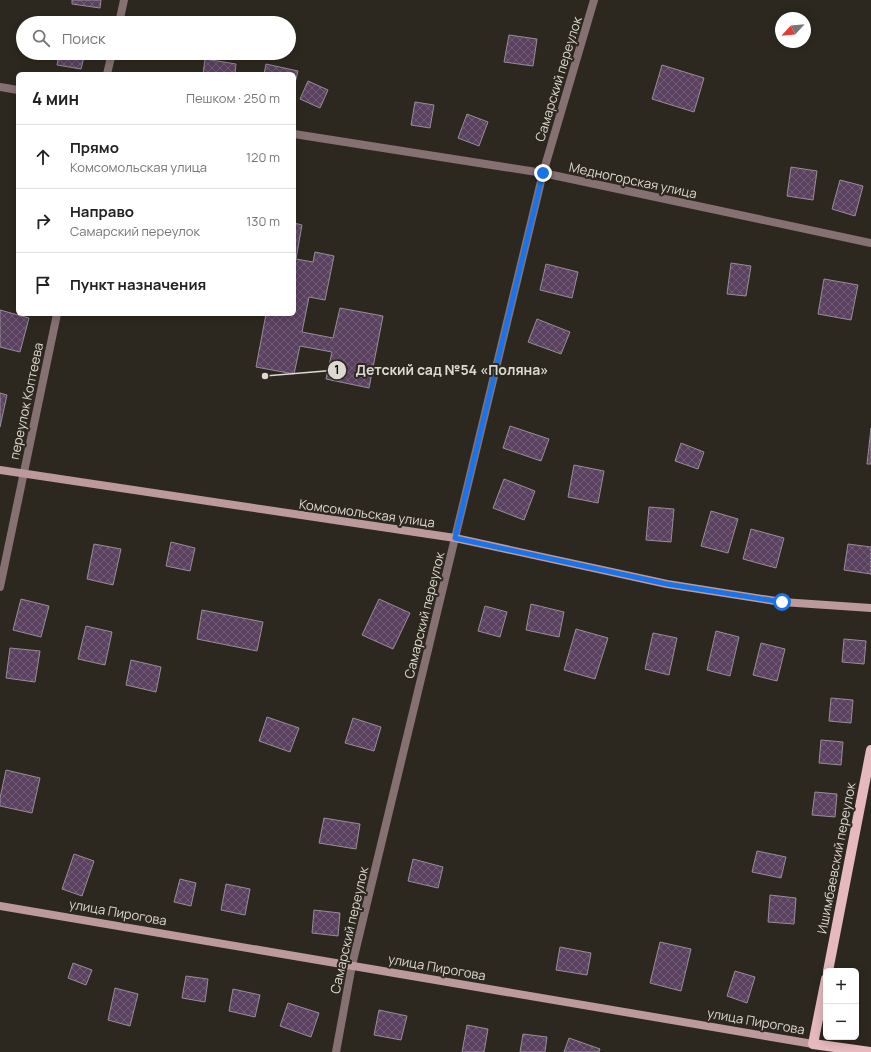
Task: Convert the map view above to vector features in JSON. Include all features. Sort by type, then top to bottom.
[{"type":"main road","name":"Комсомольская улица","points":[[0,470],[455,538],[667,584],[782,602],[871,608]]},
{"type":"main road","name":"Ишимбаевский переулок","points":[[829,968],[871,750]]},
{"type":"main road","name":"улица Пирогова","points":[[0,906],[352,965],[812,1048],[870,1052]]},
{"type":"main road","points":[[812,1048],[823,994]]},
{"type":"street","points":[[121,16],[124,0]]},
{"type":"street","name":"Самарский переулок","points":[[336,1052],[352,965],[543,173],[594,0]]},
{"type":"street","points":[[107,72],[110,60]]},
{"type":"street","points":[[0,87],[16,90]]},
{"type":"street","name":"Медногорская улица","points":[[296,134],[543,173],[871,243]]},
{"type":"street","name":"переулок Коптеева","points":[[0,587],[57,316]]},
{"type":"building","points":[[72,0],[101,0],[100,8],[72,4]]},
{"type":"building","points":[[509,35],[537,39],[533,66],[504,62]]},
{"type":"building","points":[[58,60],[83,60],[81,69],[57,65]]},
{"type":"building","points":[[205,60],[236,64],[235,72],[203,72]]},
{"type":"building","points":[[266,64],[298,71],[296,79],[296,72],[264,72]]},
{"type":"building","points":[[662,65],[704,78],[694,112],[652,99]]},
{"type":"building","points":[[308,81],[328,90],[320,108],[300,99]]},
{"type":"building","points":[[415,102],[434,105],[430,128],[411,125]]},
{"type":"building","points":[[467,114],[488,122],[479,146],[458,138]]},
{"type":"building","points":[[791,167],[817,171],[813,200],[787,196]]},
{"type":"building","points":[[840,180],[863,186],[855,216],[832,209]]},
{"type":"building","points":[[296,224],[302,225],[296,259]]},
{"type":"building","points":[[315,252],[334,256],[325,300],[309,297],[302,332],[333,338],[340,308],[383,316],[369,388],[326,379],[332,352],[300,346],[294,374],[256,367],[266,316],[296,316],[296,259],[313,262]]},
{"type":"building","points":[[731,263],[751,266],[746,296],[727,294]]},
{"type":"building","points":[[546,264],[578,272],[572,298],[540,290]]},
{"type":"building","points":[[824,279],[858,285],[851,320],[818,314]]},
{"type":"building","points":[[0,310],[16,314],[16,316],[29,318],[20,352],[0,347]]},
{"type":"building","points":[[537,319],[570,332],[561,354],[528,342]]},
{"type":"building","points":[[0,393],[7,395],[0,427]]},
{"type":"building","points":[[510,426],[549,439],[541,461],[503,448]]},
{"type":"building","points":[[871,428],[871,464],[867,464]]},
{"type":"building","points":[[681,443],[704,452],[698,469],[675,461]]},
{"type":"building","points":[[574,465],[604,471],[598,503],[568,497]]},
{"type":"building","points":[[504,479],[535,491],[524,520],[493,508]]},
{"type":"building","points":[[649,507],[674,509],[671,542],[646,540]]},
{"type":"building","points":[[711,511],[738,519],[728,553],[701,546]]},
{"type":"building","points":[[751,529],[784,538],[776,568],[743,559]]},
{"type":"building","points":[[171,542],[195,548],[190,571],[166,566]]},
{"type":"building","points":[[94,544],[121,549],[113,585],[87,579]]},
{"type":"building","points":[[848,544],[871,547],[871,574],[844,570]]},
{"type":"building","points":[[21,599],[49,606],[41,637],[13,630]]},
{"type":"building","points":[[379,599],[410,613],[393,649],[362,635]]},
{"type":"building","points":[[531,604],[564,612],[559,637],[526,630]]},
{"type":"building","points":[[485,606],[507,612],[500,637],[478,631]]},
{"type":"building","points":[[202,610],[263,622],[257,651],[197,639]]},
{"type":"building","points":[[86,626],[112,632],[105,665],[78,659]]},
{"type":"building","points":[[576,629],[608,638],[595,679],[564,670]]},
{"type":"building","points":[[716,631],[739,637],[730,676],[707,670]]},
{"type":"building","points":[[653,633],[677,638],[669,675],[645,669]]},
{"type":"building","points":[[844,639],[866,641],[864,664],[842,662]]},
{"type":"building","points":[[761,643],[785,649],[777,681],[753,675]]},
{"type":"building","points":[[10,648],[40,651],[35,682],[6,678]]},
{"type":"building","points":[[131,660],[161,667],[156,692],[126,685]]},
{"type":"building","points":[[831,698],[853,700],[851,723],[829,721]]},
{"type":"building","points":[[267,717],[299,728],[290,752],[259,741]]},
{"type":"building","points":[[353,718],[381,727],[374,751],[345,743]]},
{"type":"building","points":[[821,740],[843,742],[841,765],[819,763]]},
{"type":"building","points":[[6,770],[40,778],[32,813],[0,806],[0,798]]},
{"type":"building","points":[[815,792],[837,794],[835,817],[812,815]]},
{"type":"building","points":[[324,818],[360,824],[356,849],[319,843]]},
{"type":"building","points":[[757,851],[786,857],[781,878],[752,872]]},
{"type":"building","points":[[74,854],[94,861],[82,896],[62,889]]},
{"type":"building","points":[[413,859],[443,867],[438,888],[408,881]]},
{"type":"building","points":[[180,879],[196,883],[191,906],[174,902]]},
{"type":"building","points":[[226,884],[250,889],[245,915],[221,910]]},
{"type":"building","points":[[770,895],[796,898],[794,924],[768,922]]},
{"type":"building","points":[[314,910],[340,913],[338,936],[312,933]]},
{"type":"building","points":[[660,942],[691,949],[681,991],[650,983]]},
{"type":"building","points":[[560,947],[591,953],[587,975],[556,970]]},
{"type":"building","points":[[73,963],[92,970],[86,985],[68,978]]},
{"type":"building","points":[[735,971],[755,977],[747,1003],[727,996]]},
{"type":"building","points":[[186,976],[208,979],[205,1002],[182,998]]},
{"type":"building","points":[[115,988],[138,994],[130,1026],[108,1020]]},
{"type":"building","points":[[233,989],[260,995],[255,1017],[229,1011]]},
{"type":"building","points":[[288,1003],[319,1013],[311,1037],[280,1026]]},
{"type":"building","points":[[379,1010],[407,1016],[401,1040],[374,1035]]},
{"type":"building","points":[[467,1025],[488,1029],[484,1052],[462,1052]]},
{"type":"building","points":[[523,1034],[547,1037],[545,1052],[520,1052]]},
{"type":"building","points":[[569,1038],[600,1049],[599,1052],[564,1052]]},
{"type":"place","name":"Детский сад №54 «Поляна»","points":[[265,376]]},
{"type":"route","points":[[543,173],[455,538],[667,584],[782,602]]}]
